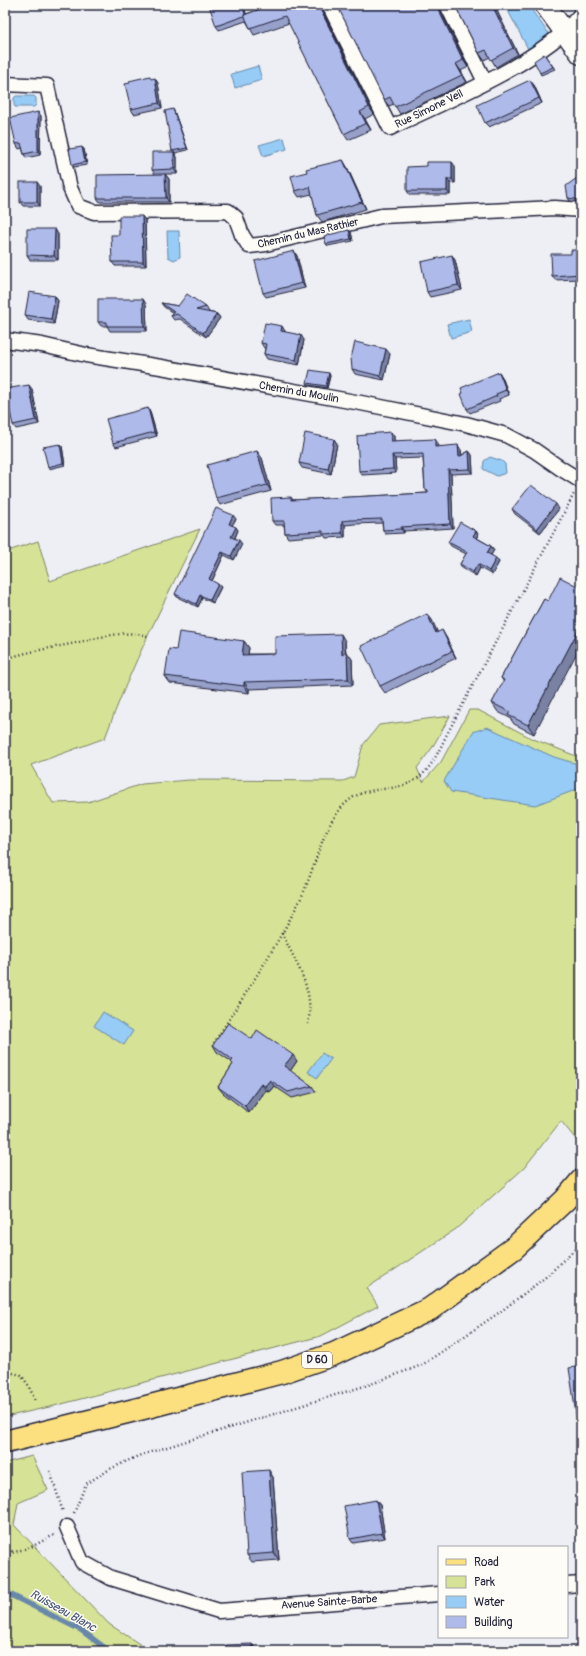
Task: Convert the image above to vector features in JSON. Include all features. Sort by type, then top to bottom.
[{"type":"main road","points":[[545,5],[581,54]]},
{"type":"main road","name":"D 60","points":[[5,1442],[282,1372],[334,1354],[430,1309],[514,1248],[565,1200],[581,1181]]},
{"type":"street","name":"Rue Simone Veil","points":[[329,5],[390,128],[486,82],[528,58],[564,32],[581,14]]},
{"type":"street","points":[[447,5],[486,82]]},
{"type":"street","name":"Chemin du Mas Rathier","points":[[5,84],[47,86],[70,188],[78,206],[94,212],[228,211],[236,218],[242,235],[249,246],[266,244],[381,216],[555,208],[581,210]]},
{"type":"street","name":"Chemin du Moulin","points":[[5,340],[42,345],[86,355],[161,367],[466,424],[506,435],[534,450],[581,481]]},
{"type":"street","name":"Avenue Sainte-Barbe","points":[[67,1527],[82,1562],[111,1578],[219,1611],[438,1594]]},
{"type":"street","points":[[568,1585],[581,1584]]},
{"type":"path","points":[[213,1045],[300,902],[328,827],[346,802],[356,794],[405,786],[420,778],[434,762],[446,736],[581,481]]},
{"type":"path","points":[[5,659],[21,654],[108,636],[140,634],[147,636]]},
{"type":"path","points":[[282,932],[308,988],[311,1011],[308,1024]]},
{"type":"path","points":[[5,1555],[31,1547],[67,1527],[79,1504],[86,1484],[110,1469],[138,1456],[371,1384],[422,1365],[500,1312],[547,1276],[581,1243]]},
{"type":"path","points":[[5,1371],[21,1375],[29,1386],[35,1401]]},
{"type":"path","points":[[50,1471],[67,1527]]},
{"type":"path","points":[[5,1546],[13,1553]]},
{"type":"green space","points":[[200,529],[138,658],[105,738],[31,765],[53,803],[88,802],[142,784],[189,780],[343,781],[354,777],[363,745],[379,725],[450,716],[432,748],[417,768],[423,782],[441,762],[469,710],[478,710],[531,738],[581,758],[581,1139],[578,1142],[561,1121],[524,1168],[456,1229],[367,1288],[378,1306],[321,1336],[54,1406],[5,1417],[5,552],[38,541],[50,581]]},
{"type":"green space","points":[[32,1456],[48,1490],[18,1503],[14,1525],[109,1624],[150,1651],[5,1651],[5,1463]]},
{"type":"water","points":[[505,5],[528,5],[549,34],[528,49]]},
{"type":"water","points":[[258,66],[262,80],[235,88],[231,74]]},
{"type":"water","points":[[16,96],[34,96],[36,98],[36,105],[34,107],[15,107],[14,98]]},
{"type":"water","points":[[284,138],[287,149],[263,156],[259,145]]},
{"type":"water","points":[[167,231],[179,231],[180,257],[174,260],[168,257]]},
{"type":"water","points":[[469,319],[472,332],[451,338],[447,324]]},
{"type":"water","points":[[490,457],[502,461],[505,464],[506,473],[497,476],[483,469],[484,461]]},
{"type":"water","points":[[487,727],[554,757],[581,765],[581,788],[535,805],[451,792],[444,781],[473,732]]},
{"type":"water","points":[[103,1012],[133,1031],[124,1045],[94,1026]]},
{"type":"water","points":[[322,1053],[331,1059],[317,1078],[308,1072]]},
{"type":"building","points":[[209,5],[242,5],[245,14],[244,16],[216,26]]},
{"type":"building","points":[[271,5],[318,5],[369,107],[360,112],[366,123],[344,134],[285,16],[250,28],[244,15]]},
{"type":"building","points":[[337,5],[436,5],[463,60],[456,64],[462,75],[395,107],[390,97],[384,100]]},
{"type":"building","points":[[455,5],[492,5],[513,48],[491,60],[486,50],[479,53]]},
{"type":"building","points":[[544,54],[553,67],[540,73],[534,61]]},
{"type":"building","points":[[150,76],[151,79],[155,78],[159,103],[131,109],[125,84],[130,83],[129,81]]},
{"type":"building","points":[[530,80],[539,98],[485,123],[477,105]]},
{"type":"building","points":[[173,109],[187,148],[172,151],[165,111]]},
{"type":"building","points":[[38,112],[38,151],[24,154],[21,143],[16,144],[10,118]]},
{"type":"building","points":[[82,147],[85,162],[72,165],[69,149]]},
{"type":"building","points":[[152,152],[174,152],[174,169],[152,170]]},
{"type":"building","points":[[343,160],[362,202],[317,215],[310,187],[295,191],[291,176],[307,172],[306,169]]},
{"type":"building","points":[[427,162],[452,162],[452,179],[447,179],[447,191],[407,191],[407,167],[427,166]]},
{"type":"building","points":[[165,174],[166,198],[97,198],[97,175]]},
{"type":"building","points":[[581,175],[581,200],[568,198],[566,186]]},
{"type":"building","points":[[20,182],[37,182],[37,202],[20,202]]},
{"type":"building","points":[[119,216],[142,216],[143,262],[112,262],[111,235],[119,235]]},
{"type":"building","points":[[27,229],[55,229],[54,256],[27,255]]},
{"type":"building","points":[[349,230],[351,239],[326,244],[324,236]]},
{"type":"building","points":[[571,250],[581,250],[581,274],[552,276],[551,254],[571,254]]},
{"type":"building","points":[[294,251],[302,283],[263,293],[255,261]]},
{"type":"building","points":[[452,255],[458,285],[427,292],[421,262]]},
{"type":"building","points":[[29,292],[55,296],[51,319],[25,315]]},
{"type":"building","points":[[187,294],[206,307],[196,310],[217,314],[203,333],[177,314],[171,316],[174,312],[161,303],[178,306]]},
{"type":"building","points":[[98,299],[143,299],[144,326],[107,326],[107,322],[98,322]]},
{"type":"building","points":[[265,323],[282,326],[281,331],[301,335],[296,360],[264,354],[266,344],[261,343]]},
{"type":"building","points":[[355,342],[386,349],[380,376],[352,369],[351,358]]},
{"type":"building","points":[[310,370],[329,373],[326,386],[307,383]]},
{"type":"building","points":[[499,372],[506,390],[496,394],[497,396],[467,409],[461,394],[463,393],[461,388]]},
{"type":"building","points":[[29,385],[36,420],[13,425],[5,389]]},
{"type":"building","points":[[148,408],[154,432],[113,443],[106,419]]},
{"type":"building","points":[[391,432],[391,441],[435,439],[435,447],[458,445],[459,457],[469,451],[470,469],[448,470],[450,524],[401,527],[401,529],[383,530],[382,519],[351,520],[342,521],[342,533],[323,534],[323,531],[285,533],[284,521],[272,521],[271,498],[291,497],[291,500],[428,493],[428,490],[425,489],[423,454],[392,455],[393,469],[359,471],[357,436]]},
{"type":"building","points":[[305,433],[334,439],[328,469],[299,463]]},
{"type":"building","points":[[60,444],[63,463],[48,467],[43,447]]},
{"type":"building","points":[[257,451],[267,485],[216,498],[207,465]]},
{"type":"building","points":[[531,485],[556,504],[537,529],[512,509]]},
{"type":"building","points":[[216,508],[233,515],[229,524],[236,527],[231,537],[239,540],[231,556],[222,552],[209,579],[218,584],[210,600],[200,595],[196,604],[175,594]]},
{"type":"building","points":[[460,522],[476,531],[473,536],[491,546],[487,553],[496,558],[489,571],[478,564],[473,572],[460,564],[467,552],[448,542]]},
{"type":"building","points":[[560,577],[581,588],[581,625],[528,725],[508,715],[510,712],[492,703],[504,680],[501,678],[544,599],[548,601]]},
{"type":"building","points":[[427,614],[436,633],[442,630],[452,651],[380,686],[361,646]]},
{"type":"building","points":[[179,632],[244,641],[242,655],[275,654],[275,636],[341,634],[342,655],[347,652],[348,679],[244,682],[244,686],[165,676],[169,649],[176,650]]},
{"type":"building","points":[[228,1023],[252,1039],[257,1030],[293,1055],[284,1066],[312,1086],[288,1092],[270,1080],[265,1086],[261,1084],[245,1106],[218,1087],[233,1064],[231,1062],[233,1060],[213,1045]]},
{"type":"building","points":[[581,1366],[581,1421],[577,1421],[569,1368]]},
{"type":"building","points":[[269,1470],[274,1553],[247,1555],[242,1472]]},
{"type":"building","points":[[376,1500],[382,1533],[350,1539],[344,1506]]},
{"type":"building","points":[[252,1644],[253,1651],[226,1651],[226,1645]]},
{"type":"waterway","name":"Ruisseau Blanc","points":[[5,1592],[81,1630],[109,1651]]}]
